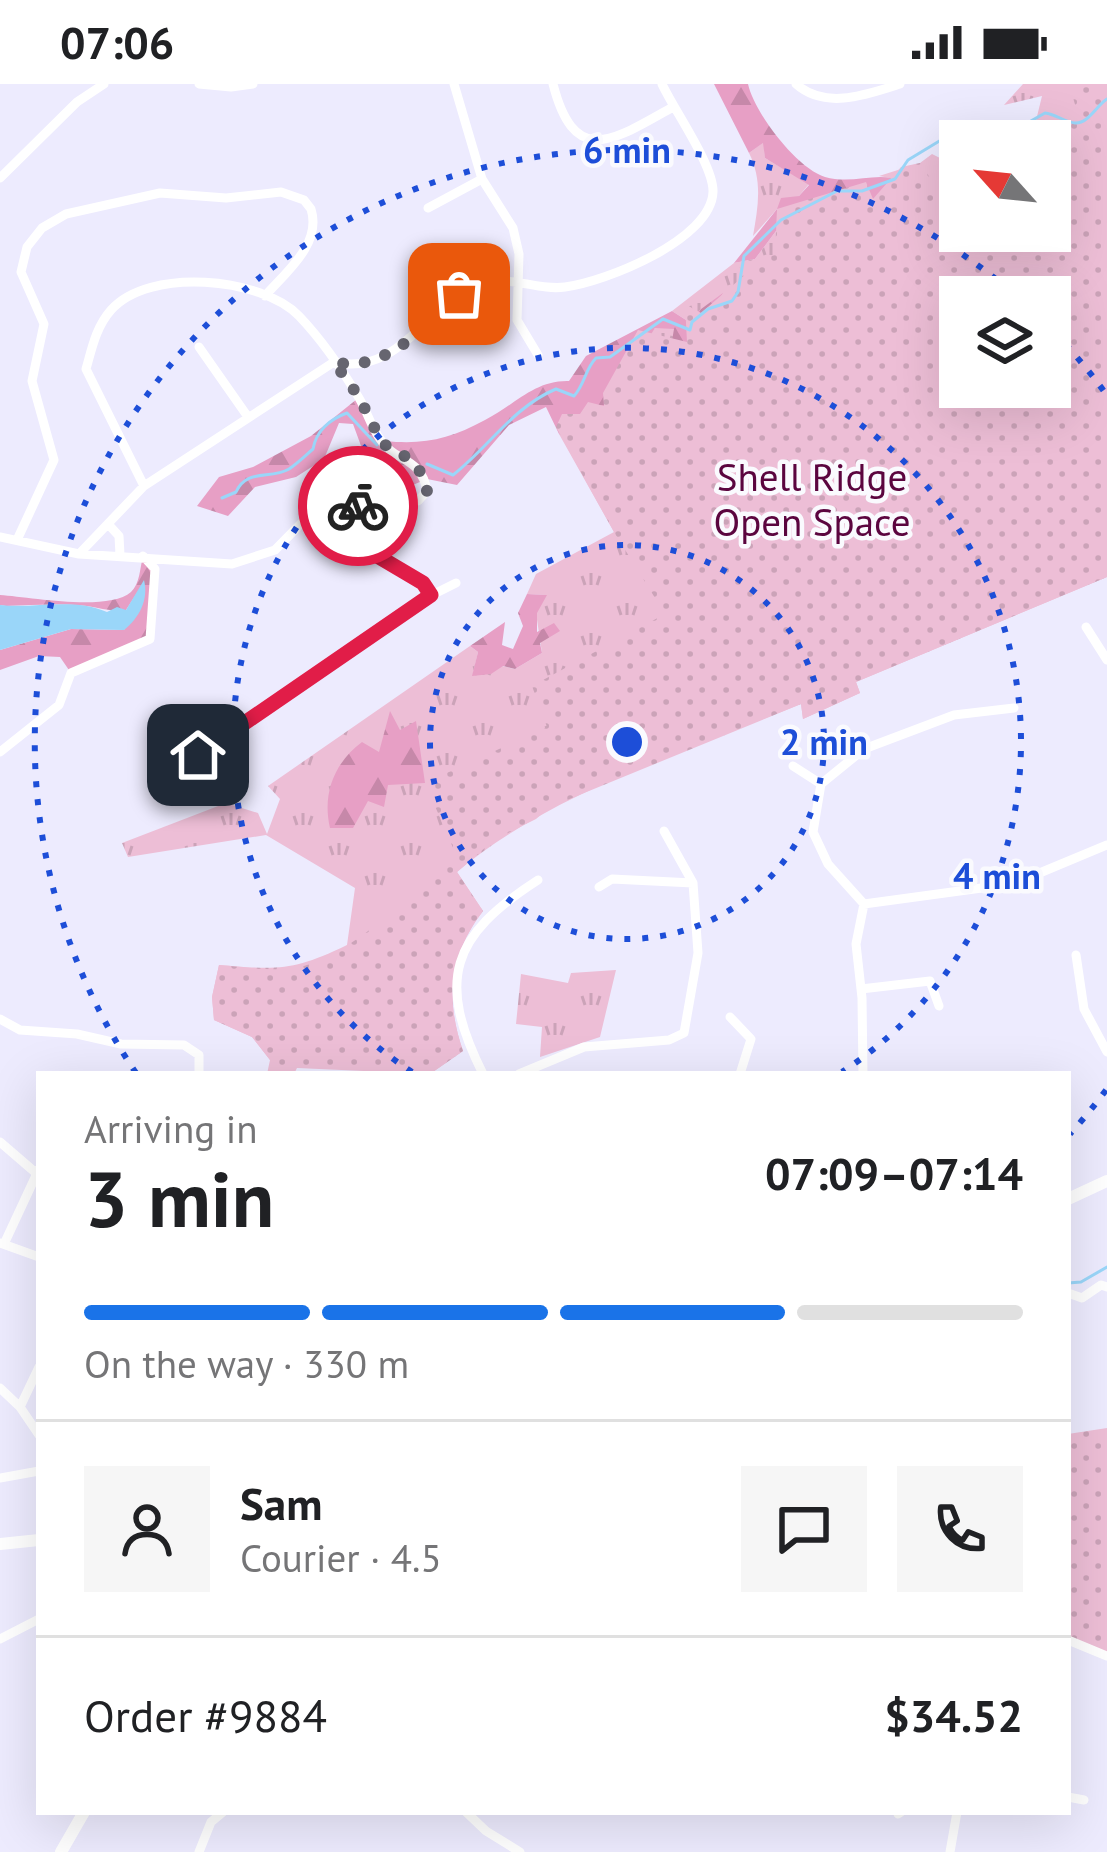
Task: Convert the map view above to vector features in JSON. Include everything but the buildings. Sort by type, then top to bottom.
[{"type":"street","points":[[0,178],[77,102],[104,84]]},
{"type":"street","points":[[199,84],[254,84]]},
{"type":"street","points":[[454,84],[482,179],[513,228],[519,254],[517,320],[538,355]]},
{"type":"street","points":[[553,84],[568,127],[592,141],[616,138],[673,107]]},
{"type":"street","points":[[79,554],[144,486],[334,362],[348,366],[374,361],[418,334],[459,294],[486,282],[560,288],[614,278],[684,235],[708,212],[713,191],[708,172],[662,84]]},
{"type":"street","points":[[796,84],[817,99],[840,99],[900,84]]},
{"type":"street","points":[[428,208],[482,179]]},
{"type":"street","points":[[16,540],[54,460],[32,380],[44,324],[21,272],[27,247],[42,228],[66,214],[160,194],[226,198],[264,192],[294,194],[314,214],[312,234],[265,296]]},
{"type":"street","points":[[0,537],[79,554],[232,564],[275,550],[323,501],[355,497],[418,501],[427,491],[424,476],[408,458],[382,443],[359,397],[297,314],[265,296],[216,280],[148,288],[113,307],[95,336],[86,369],[144,486]]},
{"type":"street","points":[[200,347],[248,417]]},
{"type":"street","points":[[355,497],[374,554],[423,583],[431,595]]},
{"type":"street","points":[[108,524],[119,536],[119,555]]},
{"type":"street","points":[[0,752],[59,705],[71,674],[150,639],[155,569],[143,556]]},
{"type":"street","points":[[198,755],[431,595],[456,583]]},
{"type":"street","points":[[1086,627],[1107,660]]},
{"type":"street","points":[[864,904],[828,863],[813,832],[821,784],[864,749],[954,715],[1014,707]]},
{"type":"street","points":[[793,766],[821,784]]},
{"type":"street","points":[[526,1071],[603,1043],[669,1040],[684,1033],[698,953],[693,883],[664,831]]},
{"type":"street","points":[[864,904],[1030,877],[1107,844]]},
{"type":"street","points":[[599,887],[612,879],[693,883]]},
{"type":"street","points":[[482,1071],[464,1035],[456,1002],[458,969],[473,934],[489,914],[538,880]]},
{"type":"street","points":[[863,1071],[856,944],[864,904]]},
{"type":"street","points":[[1076,955],[1084,1009],[1107,1052]]},
{"type":"street","points":[[861,989],[930,981],[939,1006]]},
{"type":"street","points":[[730,1017],[751,1039],[741,1071]]},
{"type":"street","points":[[0,1019],[20,1030],[77,1034],[121,1044],[184,1045],[199,1055],[199,1071]]},
{"type":"street","points":[[0,1142],[36,1169]]},
{"type":"street","points":[[36,1175],[2,1244],[36,1256]]},
{"type":"street","points":[[1071,1198],[1107,1181]]},
{"type":"street","points":[[1071,1294],[1082,1298],[1107,1287]]},
{"type":"street","points":[[20,1407],[36,1373]]},
{"type":"street","points":[[0,1388],[36,1431]]},
{"type":"street","points":[[0,1478],[36,1472]]},
{"type":"street","points":[[0,1544],[36,1540]]},
{"type":"street","points":[[0,1639],[36,1621]]},
{"type":"street","points":[[1071,1641],[1107,1656]]},
{"type":"street","points":[[1071,1797],[1084,1800]]},
{"type":"street","points":[[62,1852],[82,1815]]},
{"type":"street","points":[[199,1852],[220,1815]]},
{"type":"street","points":[[469,1815],[520,1852]]},
{"type":"street","points":[[950,1852],[956,1815]]},
{"type":"green space","points":[[714,84],[748,84],[778,138],[814,172],[834,179],[891,178],[883,207],[776,231],[755,259],[734,263],[781,198],[799,196],[809,185],[765,158],[763,143],[749,153]]},
{"type":"green space","name":"Shell Ridge Open Space","points":[[1023,84],[1107,84],[1071,242],[1071,120],[1036,120],[1042,96],[1004,105]]},
{"type":"green space","name":"Shell Ridge Open Space","points":[[1069,84],[1107,84],[1107,577],[856,682],[860,693],[803,719],[801,704],[550,807],[494,840],[457,872],[483,911],[463,944],[454,978],[454,1013],[463,1051],[434,1071],[268,1071],[270,1060],[252,1037],[214,1020],[212,997],[219,965],[304,966],[344,947],[384,919],[457,857],[425,783],[547,727],[532,686],[665,614],[556,427],[562,414],[580,414],[588,402],[604,406],[603,393],[638,330],[687,342],[685,304],[701,313],[747,273],[734,263],[775,255],[777,209],[866,182],[873,199],[901,167],[920,163],[936,187],[939,178],[939,252],[1071,252],[1071,120],[1058,120],[1079,118]]},
{"type":"green space","points":[[764,142],[765,158],[809,184],[753,236],[758,184],[749,153]]},
{"type":"green space","name":"Shell Ridge Open Space","points":[[932,154],[939,158],[939,252],[1069,252],[1063,276],[939,276],[939,408],[1056,408],[1107,577],[856,682],[860,693],[803,719],[801,704],[621,776],[494,844],[457,872],[483,911],[463,944],[454,978],[454,1013],[463,1051],[434,1071],[270,1060],[252,1037],[214,1020],[212,997],[219,965],[285,967],[347,945],[355,888],[266,835],[128,857],[122,843],[226,803],[258,813],[267,834],[280,799],[268,786],[470,646],[478,652],[473,674],[502,666],[515,669],[542,653],[536,613],[546,595],[527,594],[536,574],[614,532],[559,434],[655,328],[675,328],[669,357],[722,295],[686,320],[672,311],[734,263],[755,259],[776,231],[890,178],[879,176],[920,163]]},
{"type":"green space","points":[[723,293],[698,339],[669,358],[674,329],[655,328],[605,407],[559,434],[546,407],[509,425],[457,485],[427,479],[408,487],[394,464],[364,454],[353,424],[339,423],[324,459],[296,477],[255,487],[228,516],[197,506],[219,477],[253,467],[311,436],[357,399],[385,441],[448,436],[535,389],[569,381],[586,356],[672,311],[686,320]]},
{"type":"green space","points":[[143,556],[155,569],[150,639],[71,673],[60,657],[39,656],[0,670],[0,650],[71,629],[124,630],[144,582],[126,610],[6,606],[0,605],[0,595],[87,602],[120,598],[136,585]]},
{"type":"green space","points":[[527,594],[547,595],[537,613],[537,632],[554,623],[560,631],[540,643],[542,653],[515,669],[503,666],[491,674],[472,676],[478,652],[470,646],[505,622],[502,645],[513,649],[523,626],[518,613]]},
{"type":"green space","points":[[390,711],[400,730],[416,721],[425,783],[388,785],[384,807],[368,801],[353,828],[330,828],[329,791],[337,769],[362,742],[379,752]]},
{"type":"green space","points":[[616,970],[600,1037],[540,1057],[542,1027],[516,1024],[521,974],[568,983],[571,973]]},
{"type":"green space","points":[[1107,1428],[1107,1656],[1071,1641],[1071,1434]]},
{"type":"water","points":[[144,580],[142,608],[124,630],[71,629],[0,650],[0,605],[67,604],[107,612],[117,607],[126,610]]},
{"type":"waterway","points":[[427,464],[453,475],[527,406],[556,389],[574,396],[596,358],[610,357],[663,319],[690,330],[692,322],[708,309],[732,301],[744,256],[781,220],[837,191],[862,191],[895,179],[908,160],[946,137],[971,130],[995,136],[1010,133],[1045,113],[1080,123],[1107,99]]},
{"type":"waterway","points":[[222,498],[246,480],[289,469],[313,449],[325,426],[347,413],[377,445]]},
{"type":"waterway","points":[[1071,1283],[1107,1267]]},
{"type":"way so far","points":[[358,506],[355,497],[418,501],[427,491],[424,476],[408,458],[382,443],[359,397],[334,362],[348,366],[374,361],[418,334],[459,294]]},
{"type":"route","points":[[198,755],[431,595],[423,583],[374,554],[358,506]]}]
